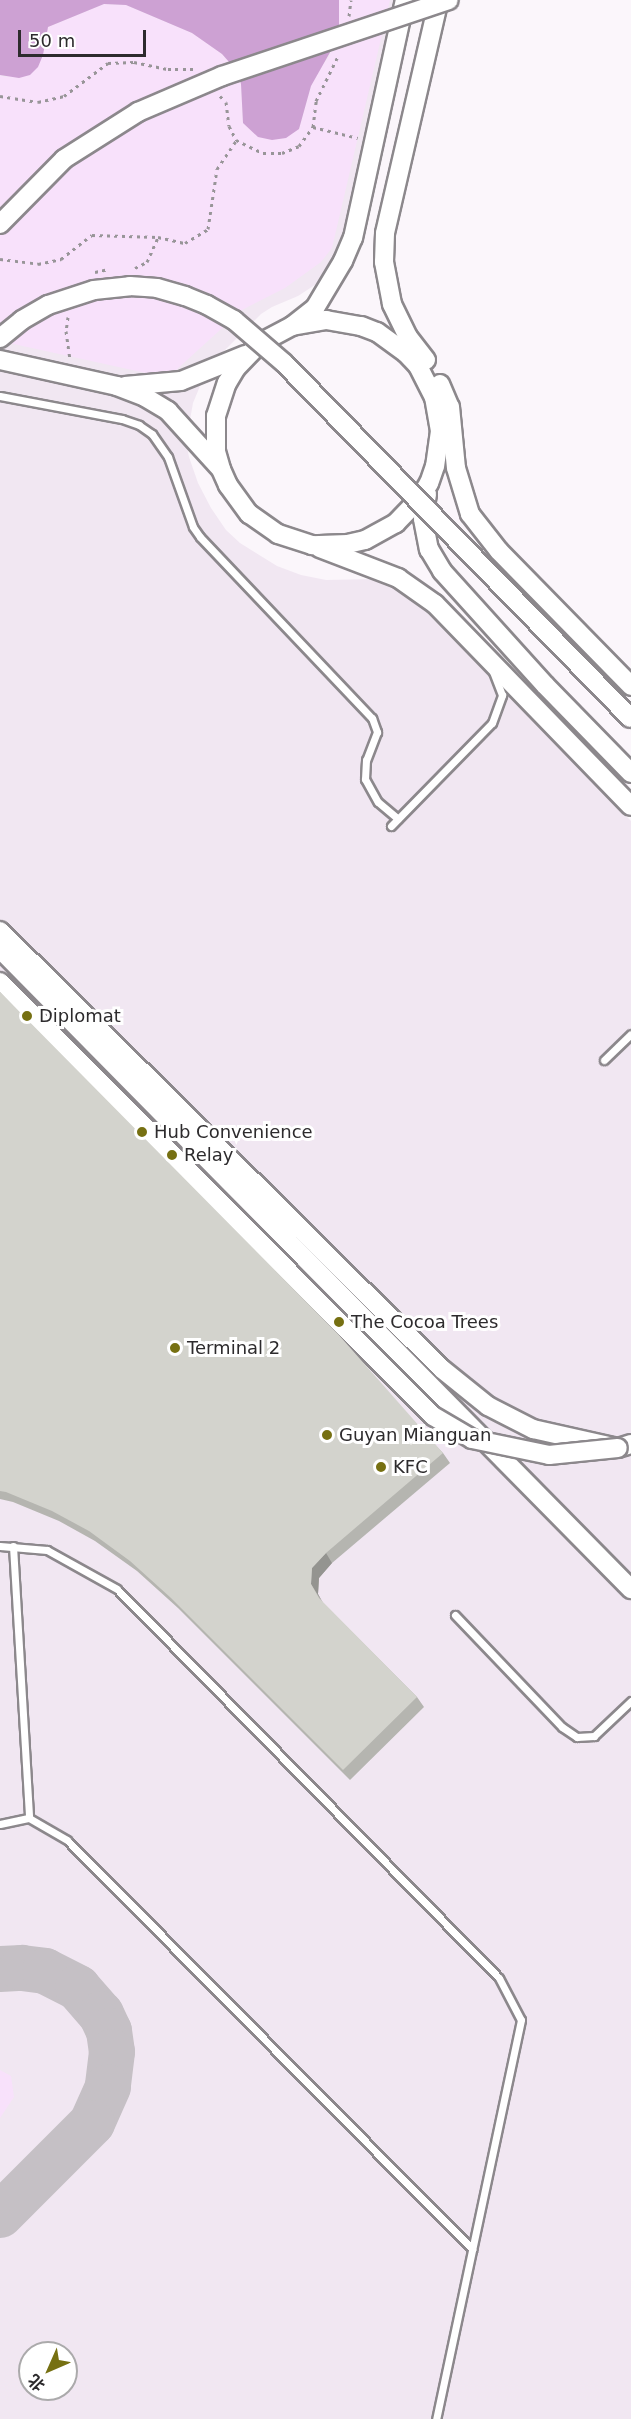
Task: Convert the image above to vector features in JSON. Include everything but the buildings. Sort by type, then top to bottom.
[{"type":"main road","points":[[292,326],[315,308],[343,261],[353,238],[405,0]]},
{"type":"main road","points":[[439,0],[385,233],[384,262],[387,285],[397,318],[441,385],[450,407],[456,468],[470,514],[499,551],[631,686]]},
{"type":"main road","points":[[0,224],[64,159],[138,112],[222,76],[449,0]]},
{"type":"main road","points":[[0,338],[22,320],[48,305],[94,291],[130,286],[157,288],[184,296],[207,305],[234,320],[284,363],[631,718]]},
{"type":"main road","points":[[117,386],[181,381],[247,354],[275,333],[292,326],[326,321],[352,324],[377,332],[421,363],[441,385],[440,431],[423,519],[429,549],[442,571],[546,685],[631,773]]},
{"type":"main road","points":[[406,352],[418,366],[430,389],[438,414],[440,431]]},
{"type":"main road","points":[[220,469],[215,434],[218,408],[226,383],[247,354]]},
{"type":"main road","points":[[0,360],[117,386],[145,397],[168,411],[220,469],[228,485],[249,514],[278,534],[398,578],[435,604],[631,806]]},
{"type":"main road","points":[[312,545],[330,546],[357,542],[396,523],[420,498],[435,466]]},
{"type":"main road","points":[[0,931],[442,1368],[488,1406],[533,1429],[627,1445]]},
{"type":"main road","points":[[0,949],[631,1589]]},
{"type":"main road","points":[[0,982],[434,1416],[472,1438],[549,1455],[627,1445]]},
{"type":"lane","points":[[0,396],[122,419],[139,425],[152,435],[168,457],[193,527],[200,537],[372,718],[377,732],[366,760],[365,779],[378,802],[398,819]]},
{"type":"lane","points":[[391,826],[492,723],[502,695],[488,658]]},
{"type":"lane","points":[[604,1060],[631,1034]]},
{"type":"lane","points":[[0,1546],[47,1550],[117,1589],[499,1978],[521,2020],[436,2419]]},
{"type":"lane","points":[[13,1546],[30,1818]]},
{"type":"lane","points":[[455,1615],[562,1727],[577,1737],[594,1736],[631,1701]]},
{"type":"lane","points":[[0,1824],[30,1818],[67,1840],[472,2248]]},
{"type":"path","points":[[313,127],[374,141]]},
{"type":"path","points":[[0,258],[38,264],[61,259],[92,235],[158,237],[185,243],[208,229],[217,169],[236,140]]},
{"type":"shaded area","points":[[0,0],[401,0],[353,233],[324,279],[298,296],[261,314],[208,367],[193,403],[186,442],[189,457],[198,483],[211,508],[226,530],[240,543],[277,566],[301,575],[326,580],[374,579],[393,585],[417,603],[631,821],[631,2419],[0,2419]]},
{"type":"shaded area","points":[[0,0],[339,0],[339,26],[337,40],[311,86],[299,129],[286,138],[272,140],[258,137],[243,123],[241,84],[237,71],[222,54],[192,33],[126,5],[104,4],[48,27],[43,55],[38,67],[30,75],[19,78],[0,75]]},
{"type":"shaded area","points":[[339,0],[390,0],[332,248],[321,262],[285,288],[242,310],[175,371],[155,375],[0,341],[0,75],[5,77],[38,67],[48,27],[104,4],[126,5],[192,33],[222,54],[237,71],[241,84],[243,123],[299,129],[311,86],[318,70],[329,57],[339,26]]},
{"type":"shaded area","points":[[0,2070],[11,2076],[14,2097],[0,2118]]},
{"type":"taxiway","points":[[0,1969],[22,1968],[45,1971],[78,1988],[101,2014],[109,2031],[112,2052],[108,2087],[92,2123],[0,2215]]},
{"type":"place","name":"Diplomat","points":[[27,1016]]},
{"type":"place","name":"Hub Convenience","points":[[142,1132]]},
{"type":"place","name":"Relay","points":[[172,1155]]},
{"type":"place","name":"The Cocoa Trees","points":[[339,1322]]},
{"type":"place","name":"Terminal 2","points":[[175,1348]]},
{"type":"place","name":"Guyan Mianguan","points":[[327,1435]]},
{"type":"place","name":"KFC","points":[[381,1467]]}]
